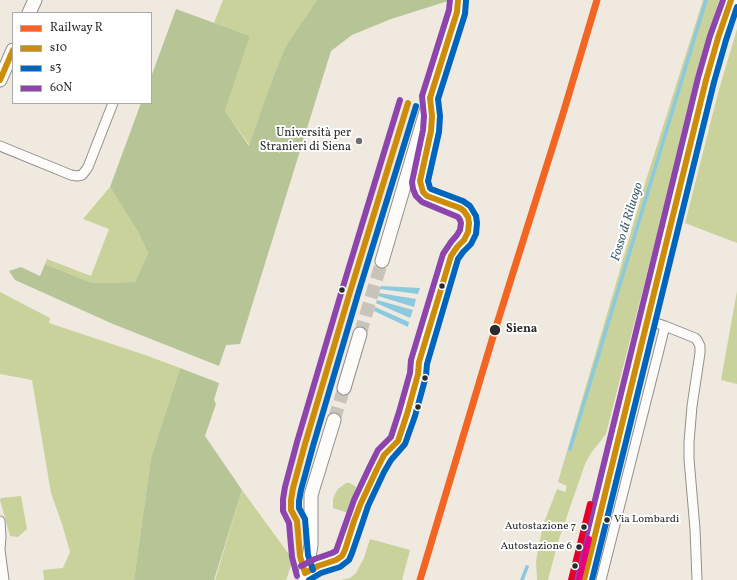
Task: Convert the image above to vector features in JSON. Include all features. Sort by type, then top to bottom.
[{"type":"main road","points":[[584,580],[706,80],[731,0]]},
{"type":"street","points":[[29,12],[35,0]]},
{"type":"street","points":[[382,261],[457,6],[464,0]]},
{"type":"street","points":[[0,80],[12,52]]},
{"type":"street","points":[[304,577],[318,566],[336,560],[342,556],[361,503],[377,469],[384,455],[400,437],[418,374],[419,362],[451,256],[464,240],[468,232],[468,217],[460,208],[428,196],[423,192],[421,187],[421,174],[431,131],[432,116],[430,98]]},
{"type":"street","points":[[0,146],[71,175],[80,176],[84,173],[88,166],[113,104]]},
{"type":"street","points":[[648,320],[695,338],[700,349],[689,442],[697,580]]},
{"type":"street","points":[[601,580],[665,326]]},
{"type":"street","points":[[344,388],[360,334]]},
{"type":"street","points":[[304,577],[311,545],[311,495],[334,420]]},
{"type":"street","points":[[0,521],[0,549],[4,580]]},
{"type":"green space","points":[[223,0],[317,0],[284,50],[250,146],[225,111],[250,36],[214,23]]},
{"type":"green space","points":[[317,0],[449,0],[391,19],[352,35],[331,51],[240,344],[226,345],[219,366],[113,324],[15,280],[9,271],[21,267],[40,276],[45,264],[92,283],[135,282],[148,253],[138,232],[110,187],[141,104],[152,104],[152,74],[176,9],[250,36],[225,111],[249,146],[275,72],[289,41]]},
{"type":"green space","points":[[703,0],[719,0],[700,65],[606,434],[591,453],[585,464],[558,542],[548,580],[537,580],[536,561],[543,525],[557,489],[565,492],[567,486],[558,482],[647,177]]},
{"type":"green space","points":[[737,29],[737,243],[685,223],[718,93]]},
{"type":"green space","points":[[110,187],[138,232],[148,253],[135,282],[92,283],[45,264],[47,259],[91,276],[109,229],[83,219]]},
{"type":"green space","points":[[737,291],[737,384],[721,380]]},
{"type":"green space","points":[[0,292],[50,318],[49,323],[180,368],[151,458],[134,580],[44,580],[43,570],[63,568],[70,552],[51,493],[32,380],[0,374]]},
{"type":"green space","points":[[180,368],[219,383],[214,400],[216,404],[205,436],[242,490],[214,580],[134,580],[151,458]]},
{"type":"green space","points":[[346,483],[350,483],[356,487],[348,513],[333,508],[333,499],[335,494],[338,489]]},
{"type":"green space","points":[[242,490],[293,560],[286,580],[215,580]]},
{"type":"green space","points":[[21,496],[27,529],[18,537],[10,536],[0,500],[1,498]]},
{"type":"green space","points":[[370,539],[410,550],[402,580],[341,580],[350,578],[356,573],[364,558]]},
{"type":"water","points":[[381,286],[420,288],[418,294],[380,289]]},
{"type":"water","points":[[379,293],[416,299],[414,307],[378,296]]},
{"type":"water","points":[[377,300],[413,310],[410,318],[376,303]]},
{"type":"water","points":[[375,307],[409,322],[408,327],[374,311]]},
{"type":"waterway","name":"Fosso di Riluogo","points":[[570,449],[706,0]]},
{"type":"waterway","name":"Fosso di Riluogo","points":[[522,580],[527,567]]},
{"type":"tunnel","points":[[360,334],[382,261]]},
{"type":"tunnel","points":[[334,420],[344,388]]},
{"type":"rail line","name":"R","points":[[420,580],[495,330],[597,0]]},
{"type":"transit line","name":"60N","points":[[301,566],[336,551],[354,500],[370,466],[378,450],[391,437],[410,373],[411,360],[443,254],[460,230],[461,223],[458,217],[422,202],[416,196],[412,182],[423,130],[424,116],[422,96],[449,10],[450,0]]},
{"type":"transit line","name":"s10","points":[[305,573],[342,556],[361,503],[377,469],[384,455],[398,441],[418,374],[419,362],[451,256],[464,240],[468,232],[468,217],[464,211],[460,208],[427,196],[423,192],[420,181],[431,131],[432,116],[430,98],[457,12],[458,0]]},
{"type":"transit line","name":"60N","points":[[576,578],[698,78],[710,36],[723,0]]},
{"type":"transit line","name":"s10","points":[[584,580],[706,80],[731,0]]},
{"type":"transit line","name":"s3","points":[[309,580],[321,573],[340,567],[349,560],[368,506],[384,472],[391,460],[405,444],[415,416],[426,376],[427,364],[458,259],[471,244],[476,234],[476,216],[470,206],[463,201],[431,189],[428,181],[439,132],[440,116],[438,99],[465,14],[466,1]]},
{"type":"transit line","name":"s3","points":[[592,580],[714,82],[737,7]]},
{"type":"transit line","name":"s10","points":[[0,80],[12,52]]},
{"type":"transit line","name":"60N","points":[[297,576],[292,557],[289,523],[283,511],[285,487],[342,290],[400,100]]},
{"type":"transit line","name":"s10","points":[[305,573],[300,556],[297,521],[291,510],[293,488],[350,292],[408,103]]},
{"type":"transit line","name":"s3","points":[[313,570],[308,555],[305,519],[299,508],[301,490],[358,294],[416,106]]},
{"type":"transit line","points":[[571,580],[590,504]]},
{"type":"transit line","points":[[579,580],[589,539]]},
{"type":"place","name":"Università per Stranieri di Siena","points":[[359,141]]},
{"type":"place","name":"Siena","points":[[495,330]]},
{"type":"place","name":"Via Lombardi","points":[[607,520]]},
{"type":"place","name":"Autostazione 7","points":[[584,527]]},
{"type":"place","name":"Autostazione 6","points":[[579,547]]}]
